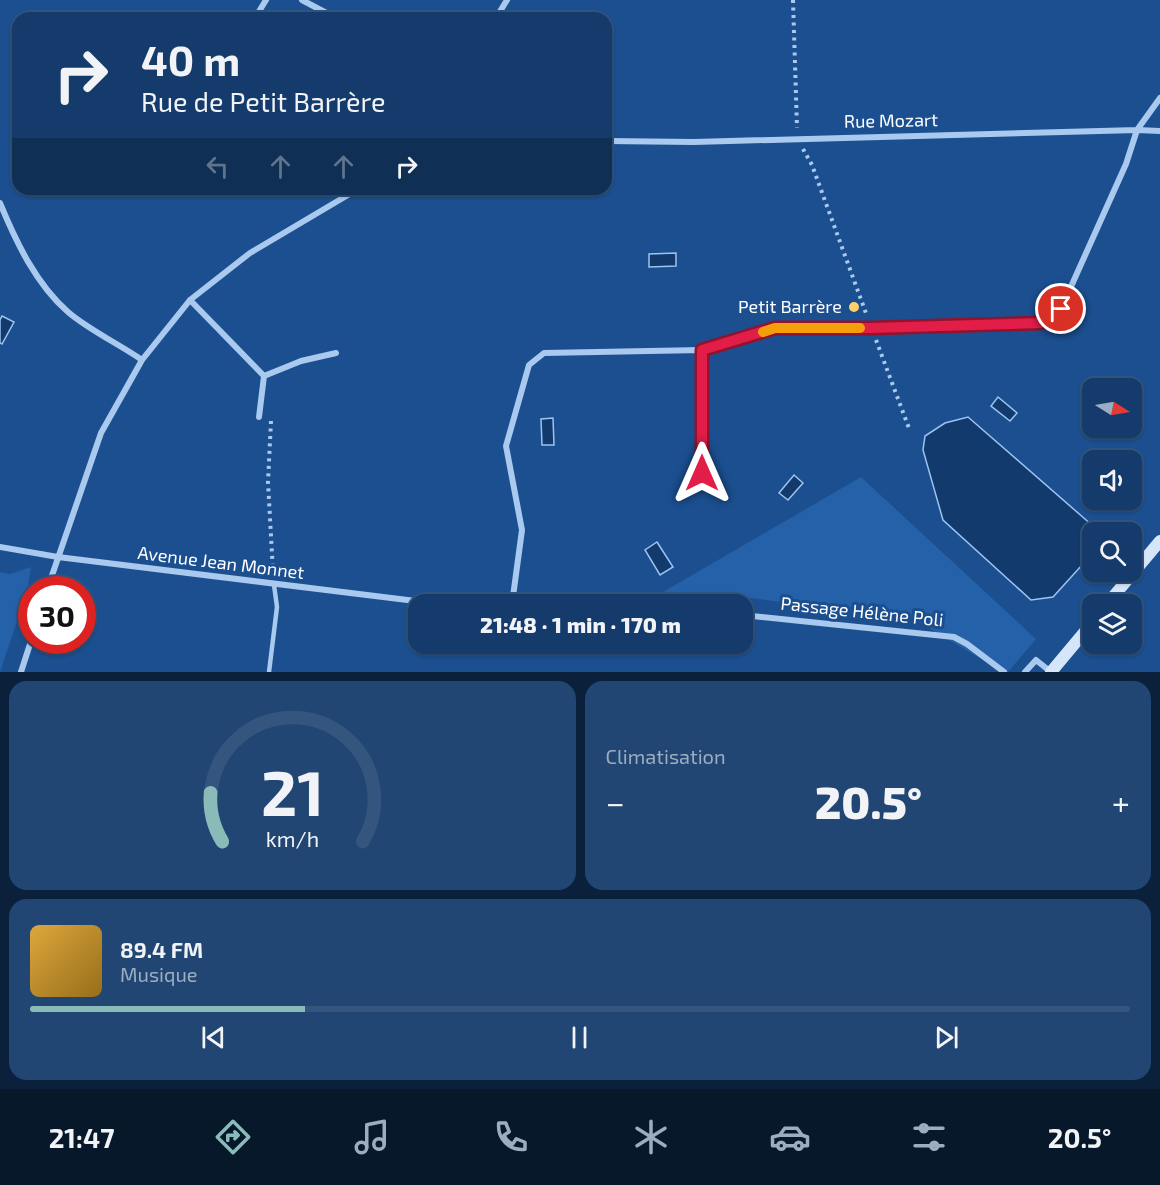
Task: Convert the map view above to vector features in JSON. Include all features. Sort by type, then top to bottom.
[{"type":"main road","points":[[1115,594],[1160,541]]},
{"type":"main road","points":[[1051,672],[1082,635]]},
{"type":"street","points":[[302,0],[325,12]]},
{"type":"street","points":[[513,594],[522,530],[506,446],[529,365],[544,353],[702,350],[775,328],[871,328],[1040,323],[1061,309],[1126,164],[1137,130],[1160,98]]},
{"type":"street","name":"Rue Mozart","points":[[612,141],[694,142],[1160,131]]},
{"type":"street","points":[[52,576],[101,433],[142,360],[190,300],[250,252],[348,195]]},
{"type":"street","points":[[0,203],[43,286],[69,312],[142,360]]},
{"type":"street","points":[[190,300],[264,376]]},
{"type":"street","points":[[702,350],[702,473]]},
{"type":"street","points":[[264,376],[301,361],[336,354]]},
{"type":"street","points":[[259,417],[264,376]]},
{"type":"street","name":"Avenue Jean Monnet","points":[[0,547],[58,557],[408,600]]},
{"type":"street","name":"Passage Hélène Poli","points":[[753,616],[954,637],[1004,672]]},
{"type":"street","points":[[21,672],[27,654]]},
{"type":"street","points":[[1025,672],[1036,660],[1051,672]]},
{"type":"lane","points":[[269,672],[277,607],[274,585]]},
{"type":"path","points":[[793,0],[798,139],[812,165],[910,431]]},
{"type":"path","points":[[260,408],[271,418],[268,482],[274,585]]},
{"type":"shaded area","points":[[676,253],[676,266],[649,267],[649,254]]},
{"type":"shaded area","points":[[2,316],[14,322],[2,344],[0,343],[0,320]]},
{"type":"shaded area","points":[[998,397],[1017,413],[1010,421],[991,406]]},
{"type":"shaded area","points":[[968,417],[1088,522],[1082,522],[1082,565],[1053,597],[1031,600],[943,520],[923,450],[925,436],[945,423]]},
{"type":"shaded area","points":[[553,418],[554,445],[542,445],[541,419]]},
{"type":"shaded area","points":[[794,475],[803,483],[788,500],[779,493]]},
{"type":"shaded area","points":[[861,477],[1036,639],[1008,672],[1003,672],[912,618],[753,598],[753,594],[663,592]]},
{"type":"shaded area","points":[[657,542],[673,567],[660,575],[645,550]]},
{"type":"shaded area","points":[[31,567],[30,576],[18,576],[18,619],[0,672],[0,572],[10,574]]},
{"type":"slow traffic","points":[[763,332],[775,328],[860,328]]},
{"type":"place","name":"Petit Barrère","points":[[854,307]]},
{"type":"route","points":[[702,473],[702,350],[775,328],[871,328],[1040,323],[1061,309]]}]
